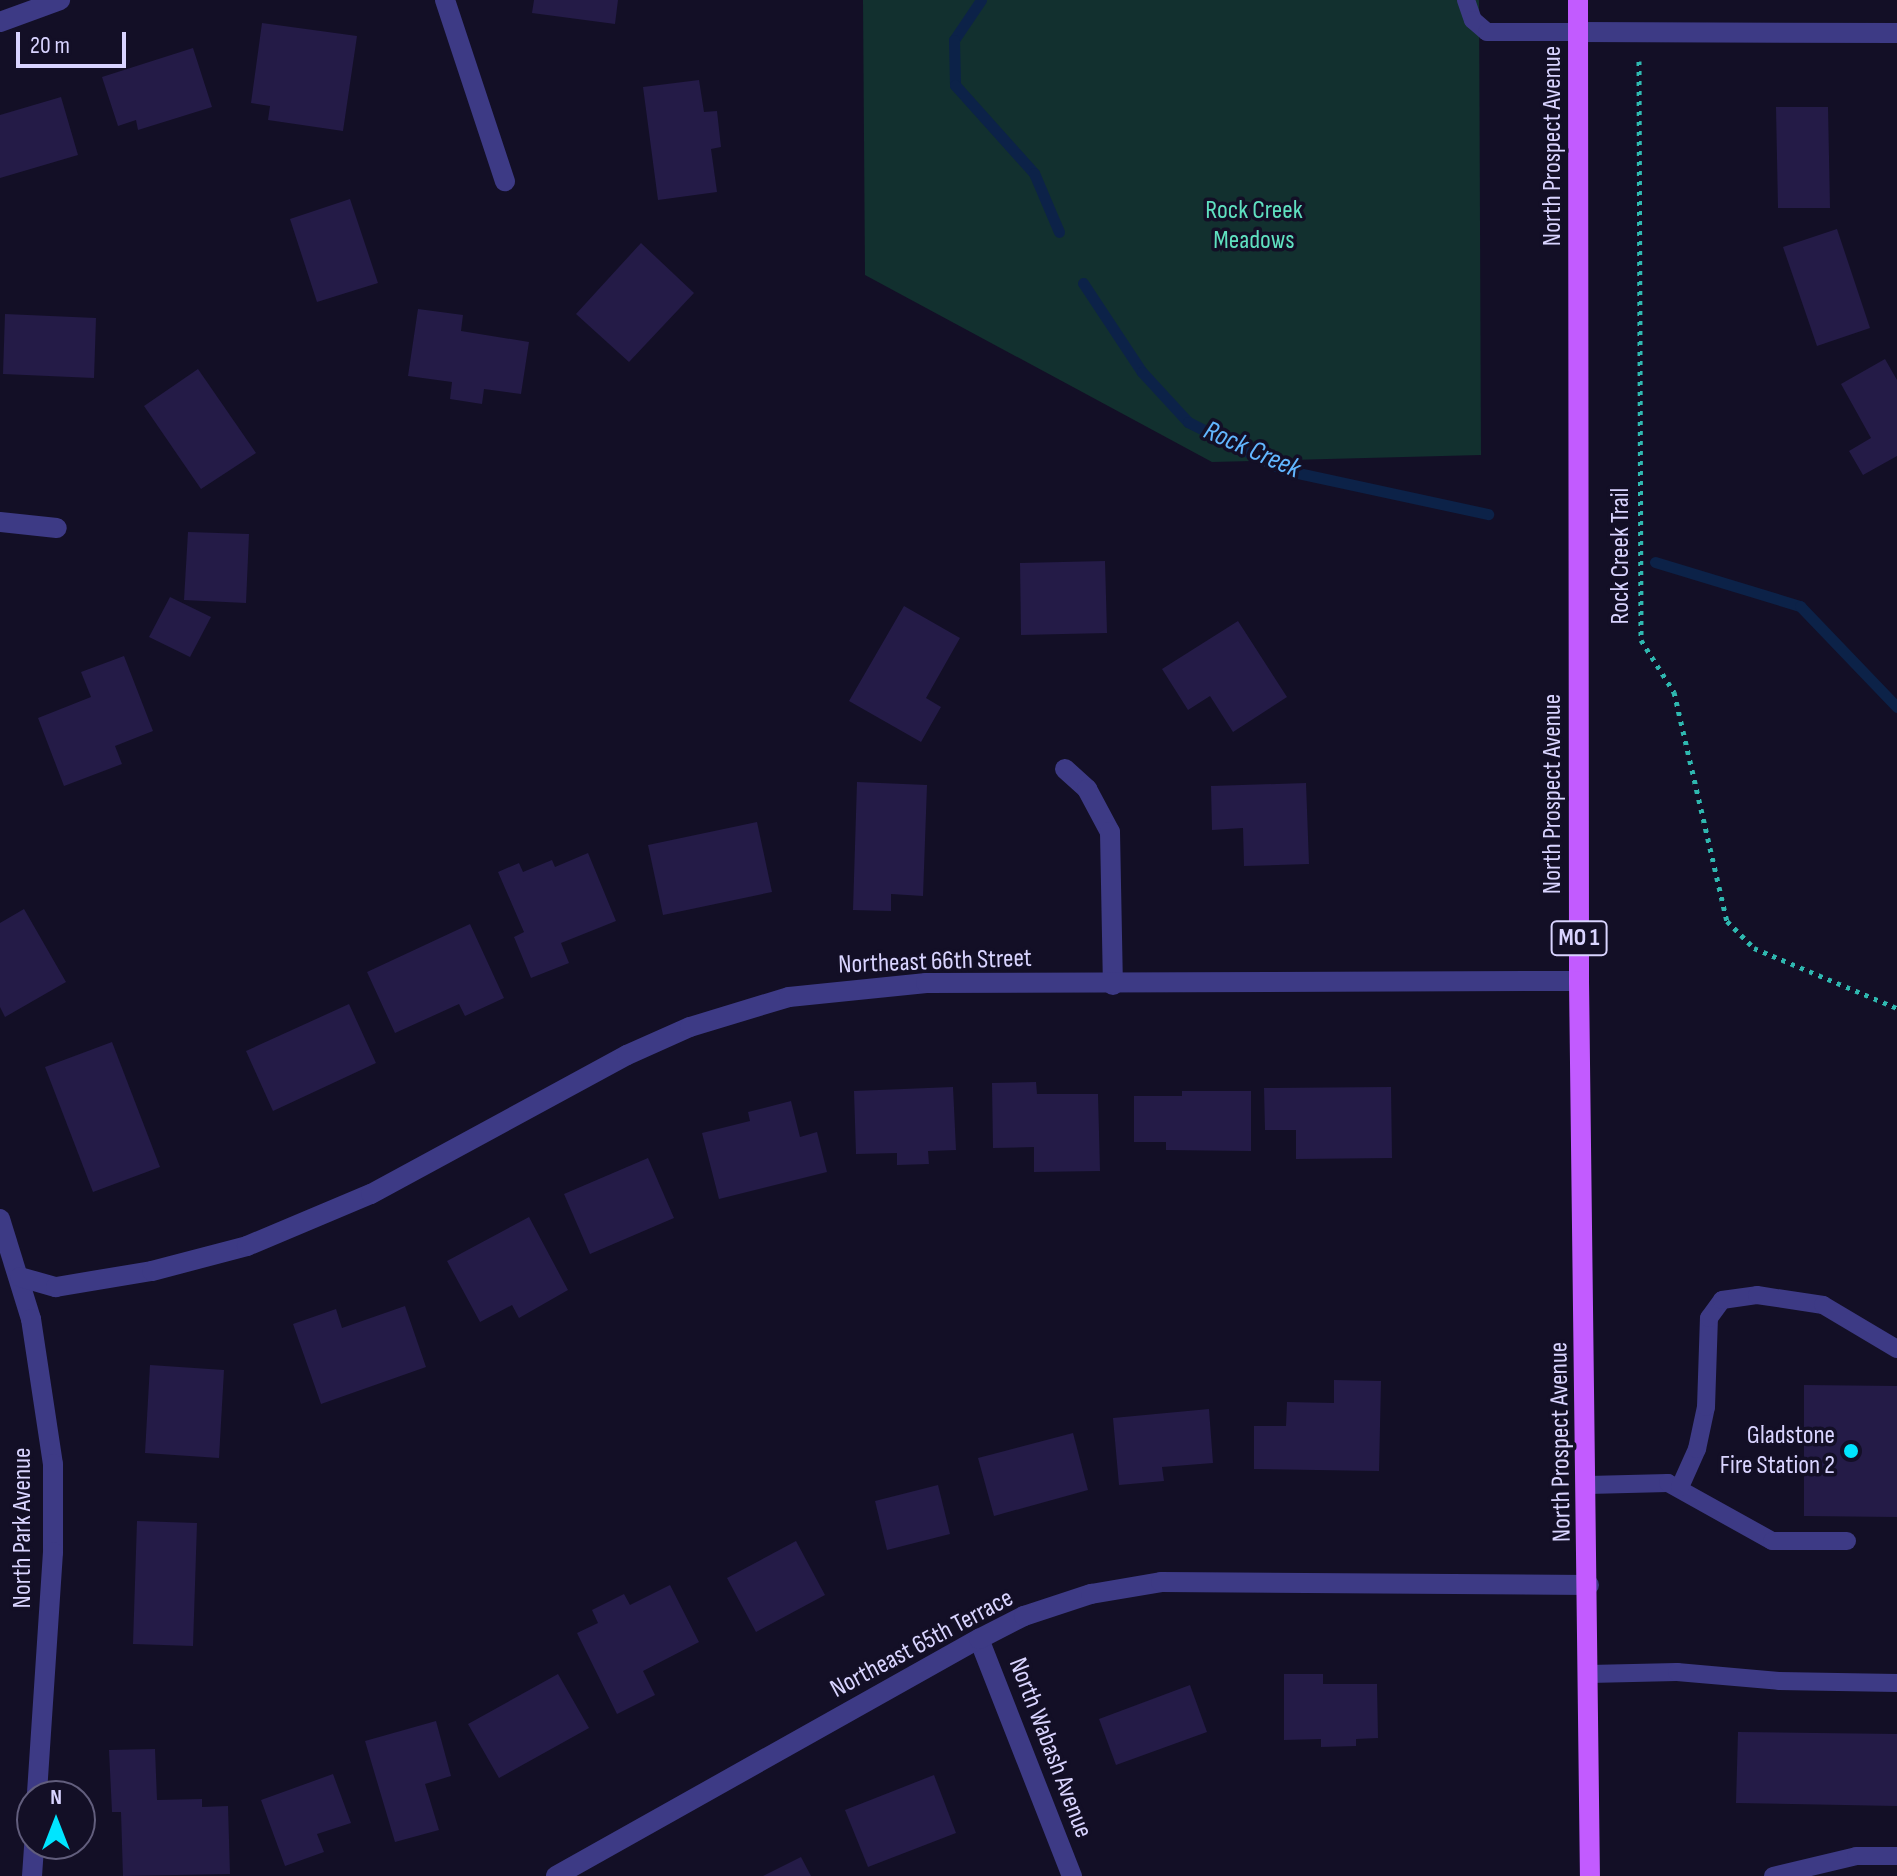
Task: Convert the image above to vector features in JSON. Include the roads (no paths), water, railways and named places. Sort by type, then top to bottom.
[{"type":"main road","name":"North Prospect Avenue","points":[[1578,0],[1579,981],[1588,1485],[1590,1876]]},
{"type":"street","points":[[0,22],[60,0]]},
{"type":"street","points":[[445,0],[505,181]]},
{"type":"street","points":[[1578,32],[1897,33]]},
{"type":"street","points":[[0,522],[57,528]]},
{"type":"street","points":[[1065,769],[1087,789],[1110,832],[1113,985]]},
{"type":"street","name":"Northeast 66th Street","points":[[20,1277],[56,1287],[152,1271],[247,1246],[371,1194],[627,1055],[690,1027],[789,997],[926,983],[1113,985],[1579,981]]},
{"type":"street","name":"North Park Avenue","points":[[0,1219],[20,1277],[43,1377],[53,1464],[53,1552],[38,1780]]},
{"type":"street","name":"Northeast 65th Terrace","points":[[556,1876],[979,1639],[1024,1616],[1091,1594],[1161,1582],[1589,1585]]},
{"type":"street","name":"North Wabash Avenue","points":[[979,1639],[1072,1876]]},
{"type":"lane","points":[[1466,0],[1473,20],[1487,32],[1578,32]]},
{"type":"lane","points":[[1680,1487],[1706,1407],[1709,1318],[1722,1300],[1757,1295],[1823,1305],[1897,1349]]},
{"type":"lane","points":[[1588,1485],[1656,1482],[1680,1487],[1736,1525],[1772,1541],[1847,1541]]},
{"type":"lane","points":[[1589,1674],[1677,1672],[1779,1681],[1897,1683]]},
{"type":"lane","points":[[1773,1876],[1856,1856],[1897,1856]]},
{"type":"waterway","name":"Rock Creek","points":[[981,0],[954,40],[955,85],[1034,173],[1059,232]]},
{"type":"waterway","name":"Rock Creek","points":[[1083,283],[1142,372],[1188,422],[1284,470],[1488,514]]},
{"type":"waterway","name":"Rock Creek","points":[[1655,562],[1800,606],[1897,707]]},
{"type":"place","name":"Gladstone Fire Station 2","points":[[1851,1451]]},
{"type":"park label","name":"Rock Creek Meadows","points":[[1254,226]]}]
